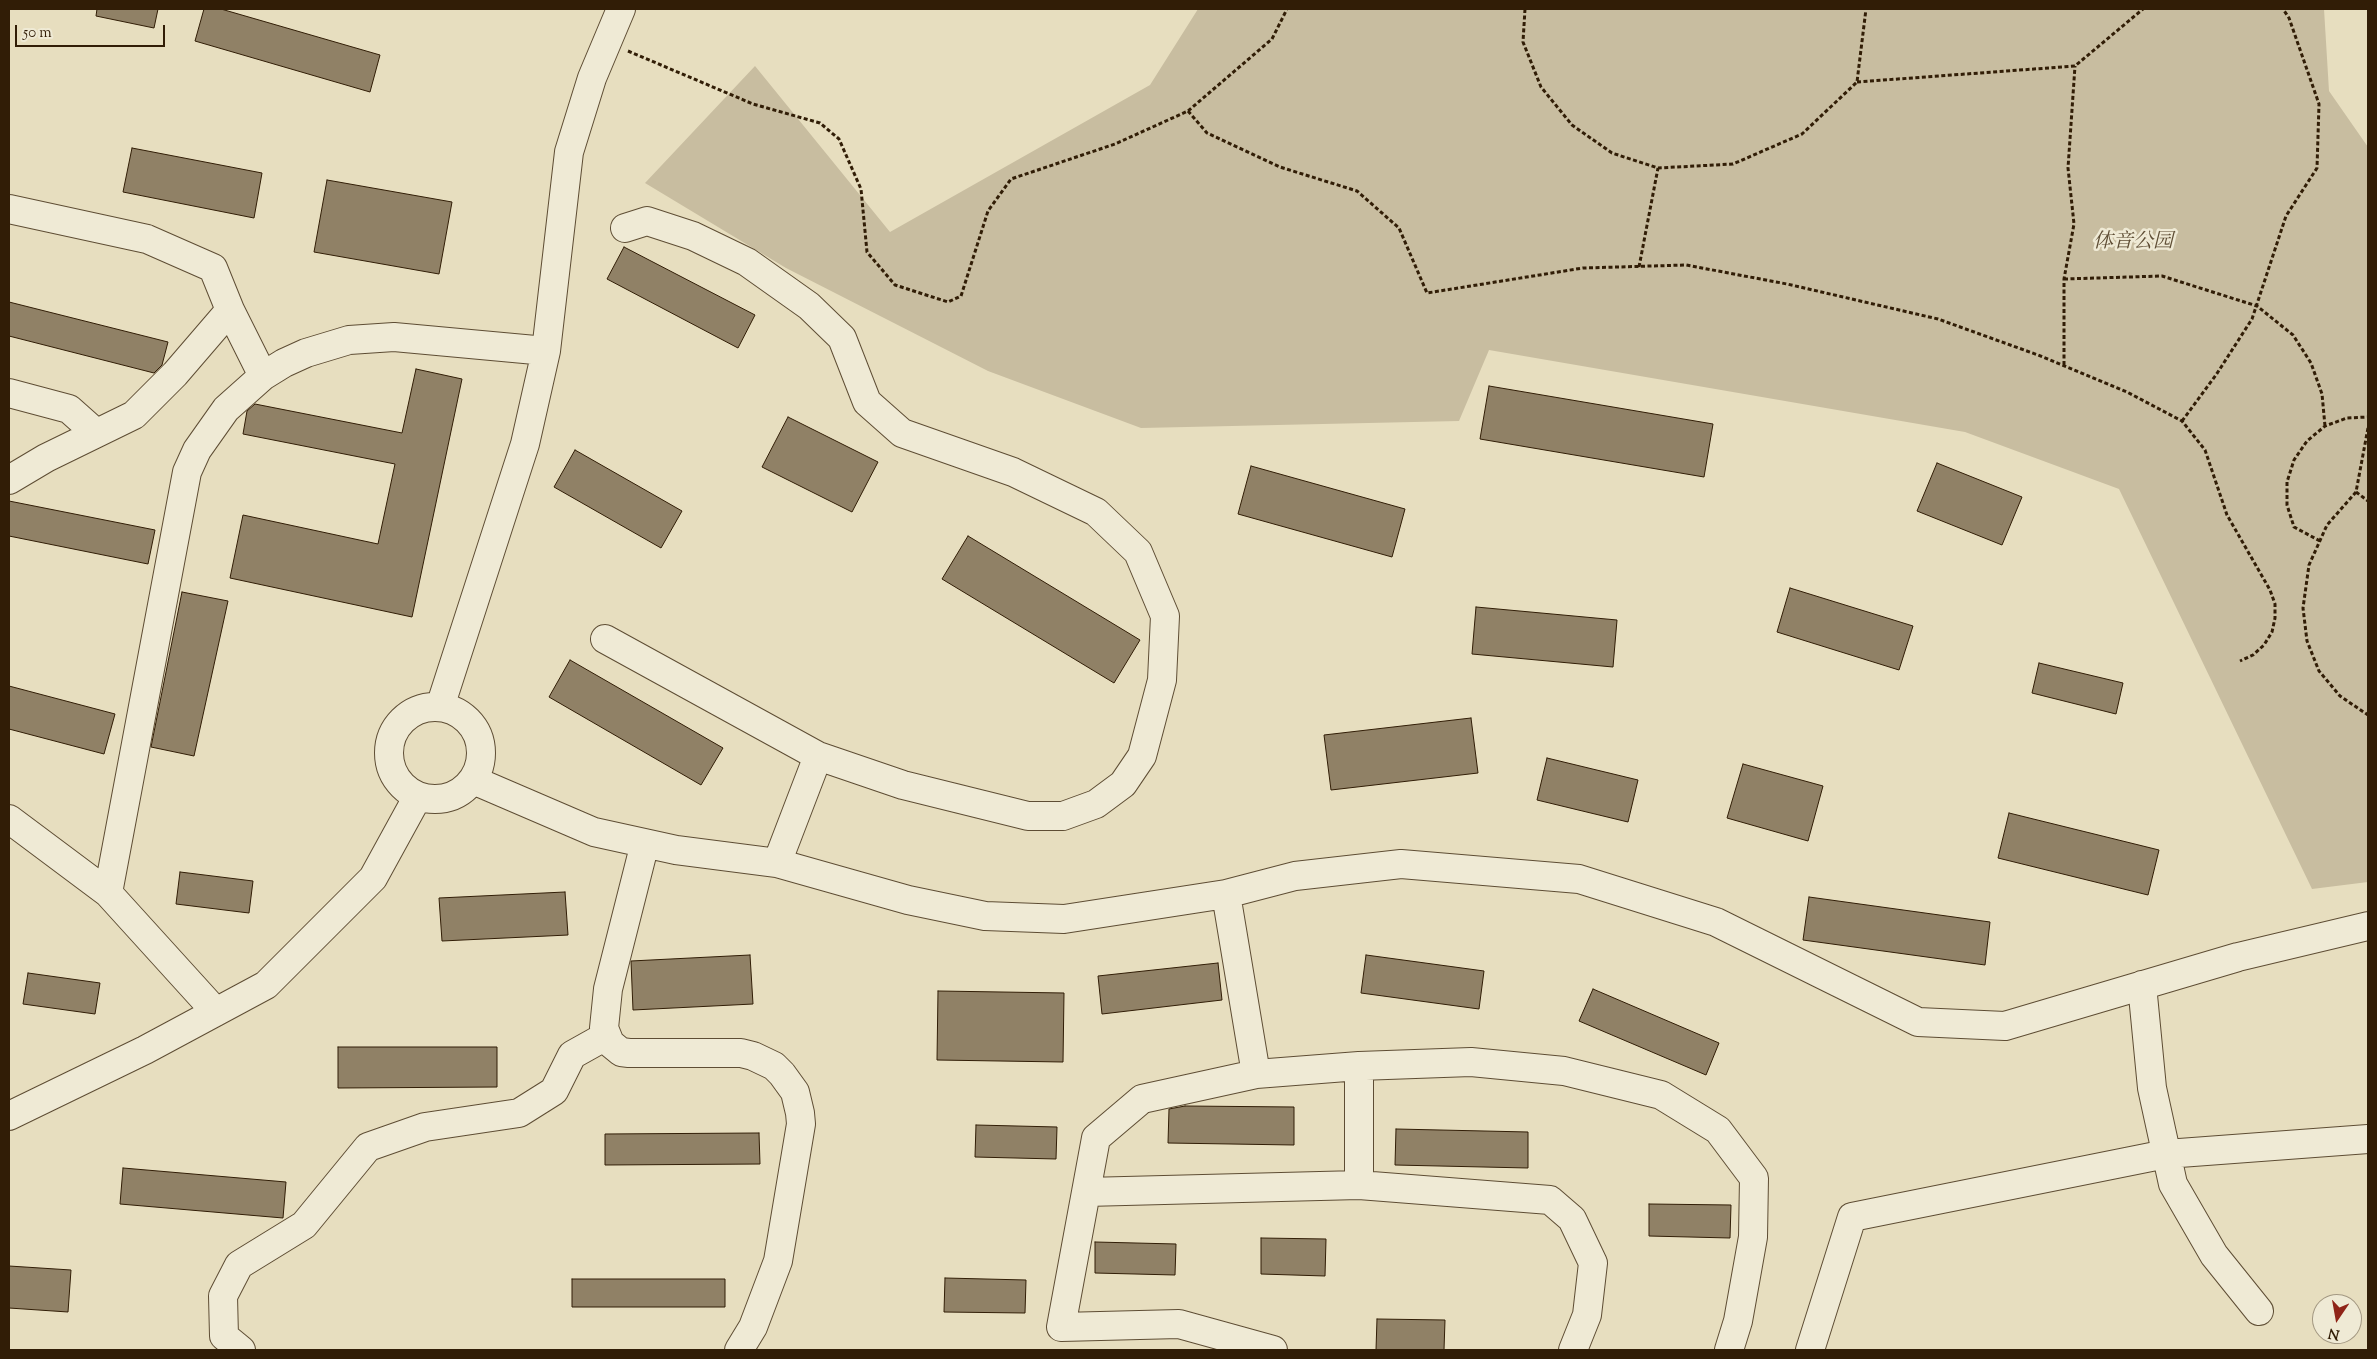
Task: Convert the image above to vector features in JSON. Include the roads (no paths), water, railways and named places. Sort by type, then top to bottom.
[{"type":"street","points":[[440,707],[525,444],[546,351],[569,152],[606,42],[621,9]]},
{"type":"street","points":[[9,209],[147,239],[213,268],[230,310],[263,376]]},
{"type":"street","points":[[605,638],[818,756],[903,785],[1028,816],[1063,816],[1080,811],[1110,795],[1133,771],[1142,756],[1162,680],[1165,616],[1138,552],[1096,512],[1013,472],[902,432],[867,402],[842,338],[809,306],[747,262],[693,236],[647,221],[625,228]]},
{"type":"street","points":[[9,480],[46,458],[134,415],[175,374],[230,310]]},
{"type":"street","points":[[108,893],[186,472],[197,450],[215,422],[243,392],[263,376],[306,353],[349,340],[394,337],[546,351]]},
{"type":"street","points":[[9,393],[69,409],[96,434]]},
{"type":"street","points":[[427,707],[440,707],[462,715],[477,734],[481,746],[481,758],[473,780],[454,795],[430,799],[418,796],[398,782],[392,772],[388,748],[391,736],[397,725],[411,714],[427,707]]},
{"type":"street","points":[[778,863],[818,756]]},
{"type":"street","points":[[473,780],[594,832],[676,850],[778,863],[908,900],[985,916],[1064,919],[1226,894],[1295,876],[1402,864],[1579,879],[1716,922],[1918,1022],[2005,1026],[2238,956],[2368,926]]},
{"type":"street","points":[[9,1116],[145,1050],[266,985],[373,878],[418,796]]},
{"type":"street","points":[[9,819],[108,893],[216,1012]]},
{"type":"street","points":[[645,843],[608,989],[604,1028],[606,1036],[615,1048],[628,1053],[741,1054],[753,1056],[774,1066],[782,1074],[798,1102],[801,1124],[778,1261],[753,1327],[739,1350]]},
{"type":"street","points":[[1226,894],[1256,1074]]},
{"type":"street","points":[[2142,985],[2152,1088],[2172,1184],[2214,1255],[2259,1311]]},
{"type":"street","points":[[241,1350],[224,1336],[223,1312],[223,1296],[239,1265],[304,1225],[368,1147],[425,1127],[519,1113],[554,1091],[572,1055],[606,1036]]},
{"type":"street","points":[[1273,1350],[1180,1324],[1061,1327],[1096,1138],[1142,1099],[1256,1074],[1359,1066],[1471,1062],[1564,1071],[1661,1095],[1718,1130],[1754,1178],[1753,1237],[1738,1321],[1729,1350]]},
{"type":"street","points":[[1359,1066],[1359,1185]]},
{"type":"street","points":[[1810,1350],[1852,1217],[2166,1154],[2368,1139]]},
{"type":"street","points":[[1086,1192],[1359,1185],[1550,1200],[1572,1220],[1593,1263],[1587,1315],[1572,1350]]},
{"type":"park label","name":"体音公园","points":[[2133,244]]}]
